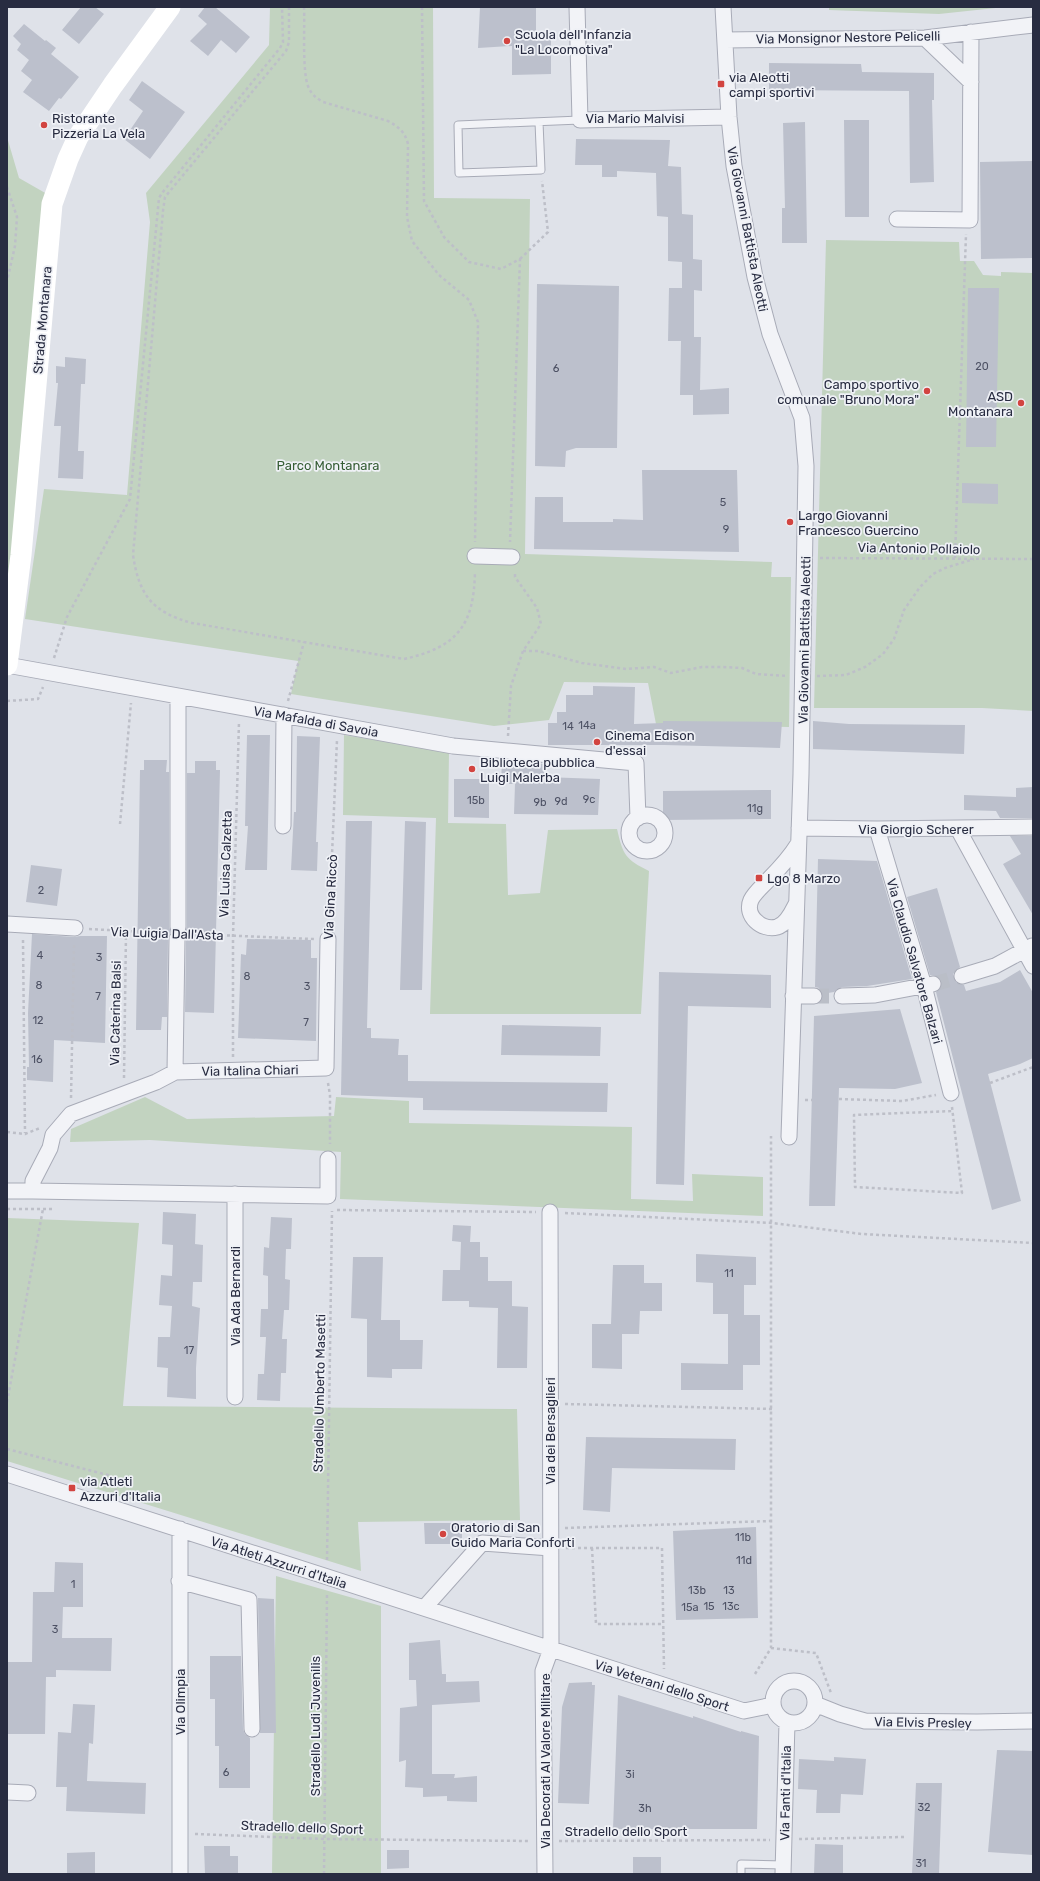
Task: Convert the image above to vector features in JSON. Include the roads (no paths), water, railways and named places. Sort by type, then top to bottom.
[{"type":"street","name":"Strada Montanara","points":[[7,665],[21,555],[52,204],[68,159],[78,137],[113,85],[170,7]]},
{"type":"street","name":"Via Mario Malvisi","points":[[577,7],[580,120],[729,117]]},
{"type":"street","name":"Via Giovanni Battista Aleotti","points":[[724,7],[729,117],[734,166],[755,277],[770,334],[802,418],[806,466],[799,835],[789,1137]]},
{"type":"street","name":"Via Monsignor Nestore Pelicelli","points":[[725,40],[925,38],[1033,25]]},
{"type":"street","points":[[896,219],[970,220],[971,32]]},
{"type":"street","points":[[925,38],[971,82]]},
{"type":"street","points":[[475,556],[512,557]]},
{"type":"street","name":"Via Mafalda di Savoia","points":[[7,665],[49,674],[453,746],[636,763],[638,818]]},
{"type":"street","points":[[175,1072],[179,933],[178,696]]},
{"type":"street","points":[[283,826],[284,715]]},
{"type":"street","name":"Via Giorgio Scherer","points":[[799,835],[877,830],[1033,827]]},
{"type":"street","points":[[958,829],[1028,948],[1033,966]]},
{"type":"street","name":"Via Claudio Salvatore Balzari","points":[[877,830],[929,985],[950,1093]]},
{"type":"street","points":[[797,903],[787,920],[778,927],[766,927],[757,923],[752,917],[751,901],[790,858],[799,835]]},
{"type":"street","points":[[7,924],[75,928]]},
{"type":"street","name":"Via Gina Riccò","points":[[326,1068],[328,939]]},
{"type":"street","points":[[962,976],[995,966],[1028,948]]},
{"type":"street","points":[[842,996],[875,995],[929,985]]},
{"type":"street","points":[[793,996],[814,996]]},
{"type":"street","name":"Via Italina Chiari","points":[[33,1191],[33,1181],[50,1148],[53,1135],[71,1114],[156,1082],[175,1072],[326,1068]]},
{"type":"street","points":[[7,1191],[328,1196],[329,1156]]},
{"type":"street","name":"Via Ada Bernardi","points":[[235,1194],[235,1397]]},
{"type":"street","name":"Via dei Bersaglieri","points":[[550,1212],[551,1650]]},
{"type":"street","name":"Via Atleti Azzurri d'Italia","points":[[7,1474],[327,1578],[425,1607],[551,1650]]},
{"type":"street","name":"Via Olimpia","points":[[180,1529],[180,1874]]},
{"type":"street","points":[[425,1607],[482,1543],[551,1548]]},
{"type":"street","points":[[179,1581],[249,1600],[252,1729]]},
{"type":"street","name":"Via Veterani dello Sport","points":[[551,1650],[744,1711],[773,1705]]},
{"type":"street","name":"Via Decorati Al Valore Militare","points":[[545,1874],[543,1671],[551,1650]]},
{"type":"street","points":[[793,1681],[801,1682],[812,1691],[815,1704],[813,1711],[805,1720],[793,1723],[787,1722],[778,1716],[773,1705],[776,1691],[786,1682],[793,1681]]},
{"type":"street","name":"Via Elvis Presley","points":[[815,1704],[840,1714],[865,1721],[1033,1721]]},
{"type":"street","name":"Via Fanti d'Italia","points":[[784,1870],[787,1722]]},
{"type":"street","points":[[7,1792],[28,1793]]},
{"type":"lane","points":[[539,122],[541,170],[459,173],[458,125],[580,120]]},
{"type":"lane","name":"Via Fanti d'Italia","points":[[741,1874],[741,1864],[784,1870]]},
{"type":"tunnel","points":[[934,984],[962,976]]},
{"type":"tunnel","points":[[814,996],[842,996]]},
{"type":"place","name":"Scuola dell'Infanzia \"La Locomotiva\"","points":[[507,41]]},
{"type":"place","name":"via Aleotti campi sportivi","points":[[721,84]]},
{"type":"place","name":"Ristorante Pizzeria La Vela","points":[[44,125]]},
{"type":"place","name":"Campo sportivo comunale \"Bruno Mora\"","points":[[927,391]]},
{"type":"place","name":"ASD Montanara","points":[[1021,403]]},
{"type":"place","name":"Largo Giovanni Francesco Guercino","points":[[790,522]]},
{"type":"place","name":"Cinema Edison d'essai","points":[[597,742]]},
{"type":"place","name":"Biblioteca pubblica Luigi Malerba","points":[[472,769]]},
{"type":"place","name":"Lgo 8 Marzo","points":[[759,878]]},
{"type":"place","name":"via Atleti Azzuri d'Italia","points":[[72,1488]]},
{"type":"place","name":"Oratorio di San Guido Maria Conforti","points":[[443,1534]]},
{"type":"park label","name":"Parco Montanara","points":[[328,465]]}]
